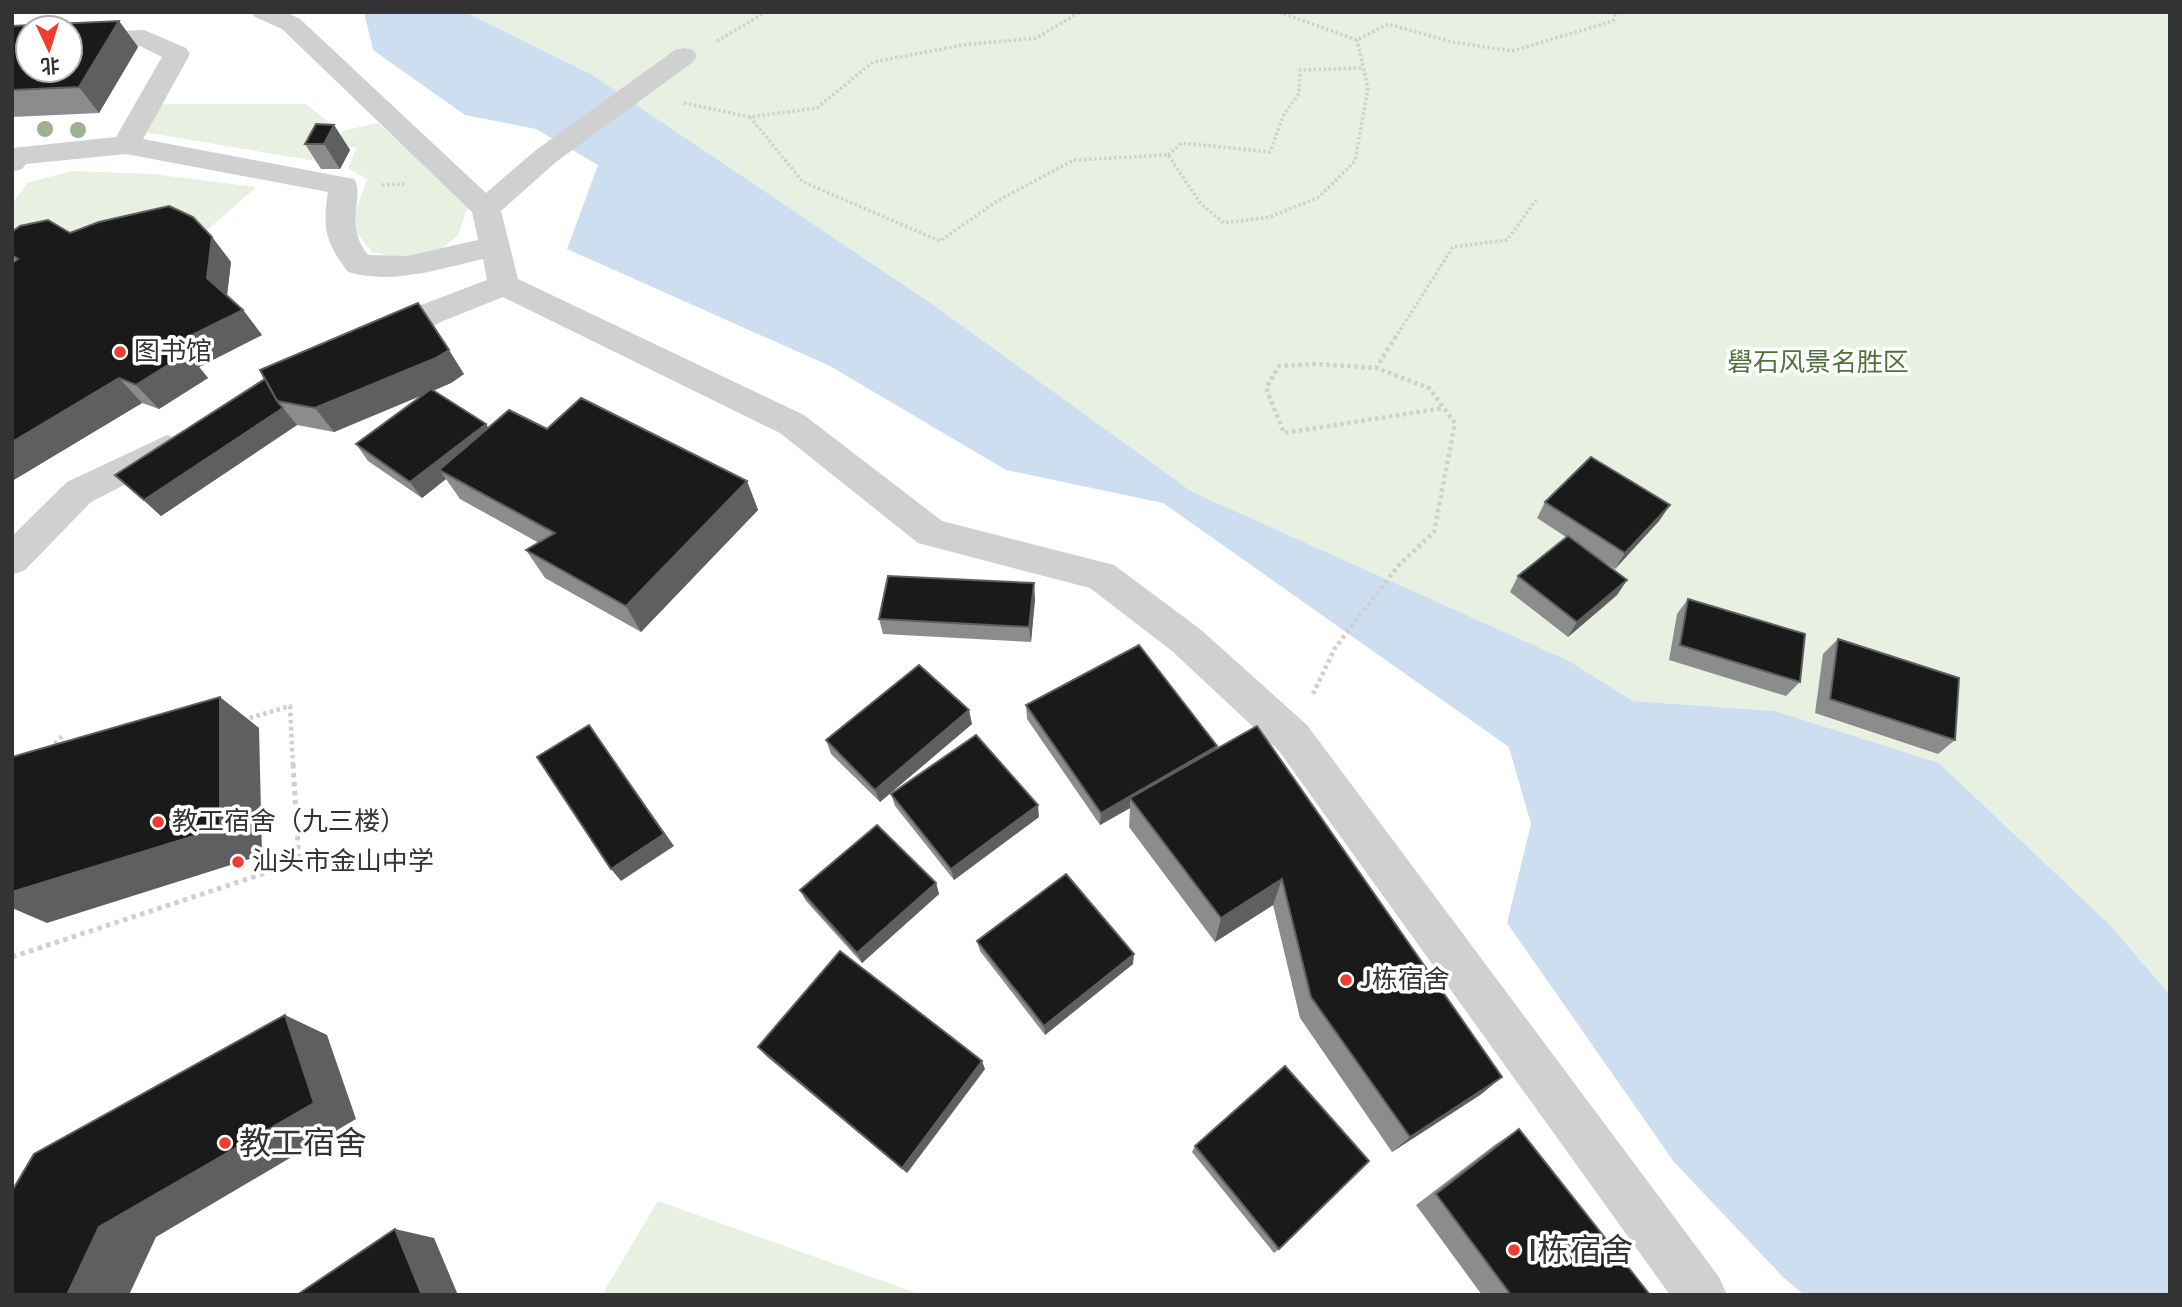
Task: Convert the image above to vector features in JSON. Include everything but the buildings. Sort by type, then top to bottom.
[{"type":"street","points":[[264,12],[291,24],[486,209],[504,285]]},
{"type":"street","points":[[84,40],[144,38],[177,54],[127,145]]},
{"type":"street","points":[[486,209],[546,156],[684,56]]},
{"type":"street","points":[[12,163],[17,156],[127,145],[344,186],[337,228],[343,246],[359,265],[407,266],[495,246]]},
{"type":"street","points":[[347,356],[432,313],[504,285],[792,424],[931,533],[1101,576],[1185,640],[1293,738],[1701,1295]]},
{"type":"street","points":[[12,560],[79,492],[189,436]]},
{"type":"path","points":[[684,56],[738,32],[766,12]]},
{"type":"path","points":[[637,89],[680,102],[750,117],[817,107],[873,62],[963,45],[1036,38],[1080,12]]},
{"type":"path","points":[[1279,12],[1357,40],[1388,24],[1452,42],[1512,51],[1613,21],[1616,12]]},
{"type":"path","points":[[1168,155],[1201,204],[1224,223],[1270,217],[1319,197],[1355,161],[1368,88],[1357,40]]},
{"type":"path","points":[[750,117],[803,182],[940,241],[997,201],[1074,160],[1168,155],[1182,143],[1270,152],[1284,114],[1299,94],[1300,70],[1363,68]]},
{"type":"path","points":[[1376,368],[1453,247],[1507,240],[1536,200]]},
{"type":"path","points":[[1335,648],[1398,566],[1434,531],[1455,423],[1444,408],[1429,388],[1376,368],[1316,364],[1279,366],[1266,388],[1284,433],[1444,408]]},
{"type":"path","points":[[12,957],[299,862],[290,706],[237,722]]},
{"type":"path","points":[[47,752],[64,734]]},
{"type":"green space","name":"礐石风景名胜区","points":[[465,12],[2170,12],[2170,995],[2109,924],[1939,763],[1775,711],[1633,701],[1569,661],[1191,492],[932,304],[589,73]]},
{"type":"green space","points":[[156,104],[306,104],[336,128],[321,162],[143,132]]},
{"type":"green space","points":[[378,123],[469,204],[458,235],[443,248],[398,258],[372,252],[351,226],[367,179],[348,168],[357,147],[338,147],[342,131]]},
{"type":"green space","points":[[71,171],[153,174],[256,187],[206,231],[12,297],[12,205],[27,183]]},
{"type":"green space","points":[[658,1201],[922,1295],[602,1295]]},
{"type":"water","points":[[364,12],[465,12],[589,73],[932,304],[1192,492],[1569,661],[1633,701],[1775,711],[1939,763],[2109,924],[2170,995],[2170,1295],[1804,1295],[1783,1277],[1674,1162],[1507,923],[1531,824],[1509,747],[1163,503],[1006,470],[830,366],[567,249],[598,165],[536,129],[465,115],[373,50]]},
{"type":"place","name":"图书馆","points":[[120,352]]},
{"type":"place","name":"教工宿舍（九三楼）","points":[[158,822]]},
{"type":"place","name":"汕头市金山中学","points":[[238,862]]},
{"type":"place","name":"J栋宿舍","points":[[1346,980]]},
{"type":"place","name":"教工宿舍","points":[[225,1143]]},
{"type":"place","name":"I栋宿舍","points":[[1514,1250]]}]
